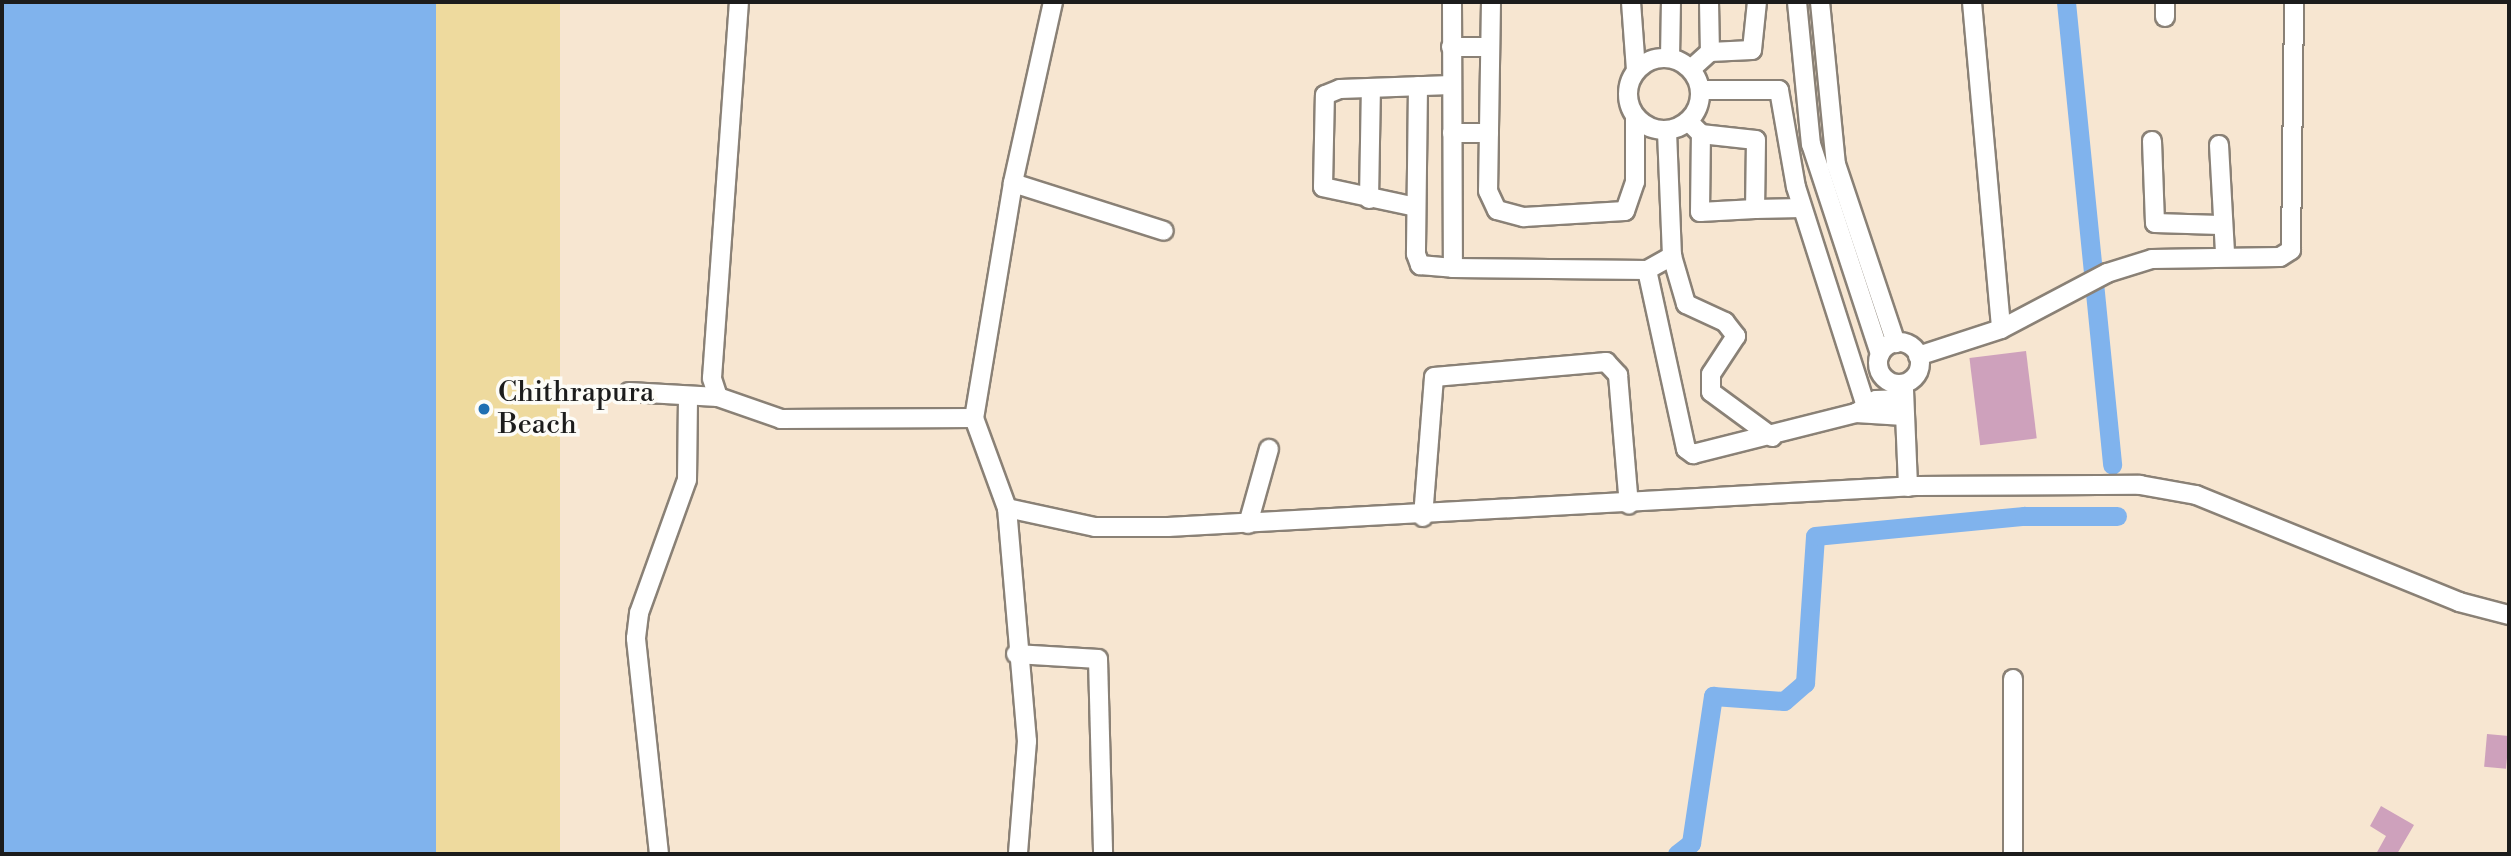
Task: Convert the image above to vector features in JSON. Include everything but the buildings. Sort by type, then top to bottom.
[{"type":"street","points":[[719,397],[712,377],[739,2]]},
{"type":"street","points":[[1018,854],[1027,741],[1016,654],[1007,508],[974,418],[1013,183],[1053,2]]},
{"type":"street","points":[[1452,2],[1453,268]]},
{"type":"street","points":[[1491,2],[1488,47],[1489,191],[1497,210],[1524,217],[1612,215],[1631,202],[1636,116],[1628,93],[1636,70],[1631,2]]},
{"type":"street","points":[[1670,58],[1671,2]]},
{"type":"street","points":[[1709,2],[1710,52]]},
{"type":"street","points":[[1690,69],[1710,52],[1752,50],[1757,2]]},
{"type":"street","points":[[1797,2],[1801,89],[1824,190],[1880,354],[1885,379],[1904,399]]},
{"type":"street","points":[[1821,2],[1825,88],[1836,164],[1896,342],[1918,356]]},
{"type":"street","points":[[1972,2],[2001,329]]},
{"type":"street","points":[[1918,356],[2001,329],[2107,273],[2152,259],[2225,253],[2280,257],[2291,250],[2294,2]]},
{"type":"street","points":[[1451,47],[1488,47]]},
{"type":"street","points":[[1636,70],[1670,58],[1690,69],[1700,90],[1694,128],[1700,212]]},
{"type":"street","points":[[1416,207],[1328,191],[1321,180],[1325,95],[1371,88],[1451,85]]},
{"type":"street","points":[[1418,86],[1416,207],[1420,265],[1453,268],[1647,270],[1672,256]]},
{"type":"street","points":[[1369,199],[1371,88]]},
{"type":"street","points":[[1700,90],[1825,88]]},
{"type":"street","points":[[1779,90],[1802,208],[1861,410]]},
{"type":"street","points":[[1636,116],[1667,130],[1694,128],[1756,140],[1755,209]]},
{"type":"street","points":[[1667,130],[1672,256],[1686,304],[1726,322],[1736,336],[1711,374],[1711,392],[1772,437]]},
{"type":"street","points":[[1452,133],[1489,133]]},
{"type":"street","points":[[2152,141],[2155,223],[2220,225]]},
{"type":"street","points":[[2219,145],[2220,225],[2225,253]]},
{"type":"street","points":[[1013,183],[1164,231]]},
{"type":"street","points":[[1670,213],[1802,208]]},
{"type":"street","points":[[1647,270],[1686,449],[1705,455],[1904,399]]},
{"type":"street","points":[[1880,354],[1896,342]]},
{"type":"street","points":[[1908,487],[1904,399],[1919,369],[1918,356]]},
{"type":"street","points":[[1423,517],[1434,377],[1606,362],[1618,375],[1629,505]]},
{"type":"street","points":[[629,392],[719,397],[781,419],[974,418]]},
{"type":"street","points":[[659,854],[636,638],[639,613],[687,481],[688,397]]},
{"type":"street","points":[[1248,524],[1269,449]]},
{"type":"street","points":[[1007,508],[1095,527],[1248,524],[1423,517],[1908,487],[2074,482],[2196,495],[2459,602],[2509,615]]},
{"type":"street","points":[[1016,654],[1098,659],[1103,854]]},
{"type":"street","points":[[2013,679],[2013,854]]},
{"type":"sand","name":"Chithrapura Beach","points":[[436,2],[560,2],[560,854],[436,854]]},
{"type":"water","points":[[2,2],[436,2],[436,854],[2,854]]},
{"type":"waterway","points":[[2066,2],[2112,465]]},
{"type":"waterway","points":[[1677,854],[1691,843],[1713,696],[1784,701],[1805,683],[1815,536],[2024,516],[2117,516]]},
{"type":"place","name":"Chithrapura Beach","points":[[484,409]]}]
